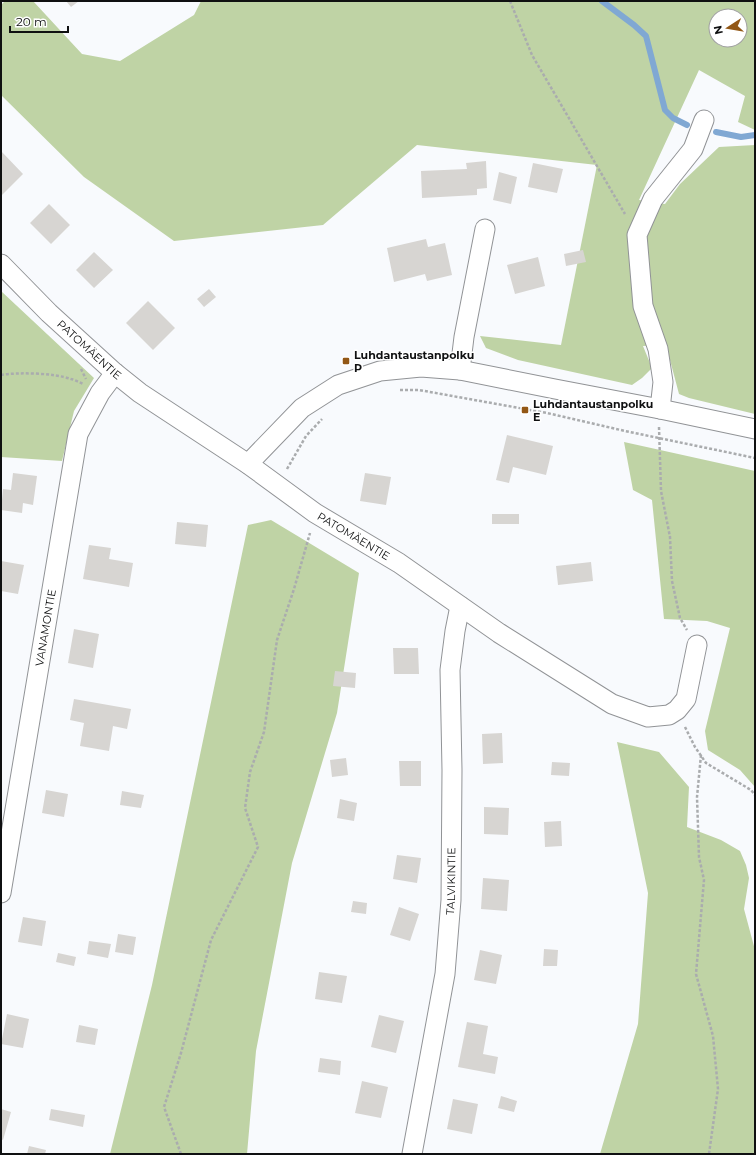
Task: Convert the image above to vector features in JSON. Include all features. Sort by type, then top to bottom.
[{"type":"street","points":[[660,409],[664,382],[658,348],[643,306],[637,235],[653,199],[693,149],[704,120]]},
{"type":"street","points":[[460,370],[464,337],[485,229]]},
{"type":"street","name":"PATOMÄENTIE","points":[[1,264],[49,313],[140,394],[248,464],[315,513],[399,563],[499,633],[612,704],[648,717],[669,715],[677,710]]},
{"type":"street","points":[[248,464],[302,408],[338,385],[380,370],[421,367],[460,370],[755,429]]},
{"type":"street","name":"VANAMONTIE","points":[[1,893],[78,434],[100,393],[115,373]]},
{"type":"street","name":"TALVIKINTIE","points":[[412,1154],[446,974],[451,900],[452,770],[450,670],[460,606]]},
{"type":"street","points":[[677,710],[686,699],[697,645]]},
{"type":"path","points":[[510,1],[532,55],[637,235]]},
{"type":"path","points":[[1,376],[8,374],[44,374],[71,378],[100,393]]},
{"type":"path","points":[[396,390],[418,390],[547,413],[755,458]]},
{"type":"path","points":[[660,409],[659,438],[661,491],[670,537],[672,581],[680,618],[697,645]]},
{"type":"path","points":[[277,486],[306,436],[324,417]]},
{"type":"path","points":[[181,1154],[164,1107],[181,1053],[211,940],[258,847],[245,808],[250,772],[264,732],[277,640],[294,589],[315,513]]},
{"type":"path","points":[[677,710],[695,747],[706,763],[751,790],[755,795]]},
{"type":"path","points":[[701,756],[697,797],[698,856],[704,880],[696,974],[713,1036],[718,1088],[709,1154]]},
{"type":"green space","points":[[5,1],[33,1],[82,54],[120,61],[194,15],[201,1],[755,1],[755,130],[738,122],[745,96],[699,70],[639,200],[665,204],[680,184],[719,147],[755,145],[755,414],[689,398],[679,394],[666,345],[643,346],[652,368],[632,385],[518,360],[486,348],[480,336],[561,345],[597,165],[417,145],[323,225],[174,241],[84,177],[1,95],[1,5]]},
{"type":"green space","points":[[1,291],[94,378],[74,411],[62,461],[1,457]]},
{"type":"green space","points":[[624,442],[755,471],[755,787],[740,770],[708,750],[705,731],[730,628],[707,621],[664,619],[652,500],[633,490]]},
{"type":"green space","points":[[271,520],[359,573],[337,713],[292,863],[256,1051],[247,1154],[110,1154],[152,985],[248,525]]},
{"type":"green space","points":[[617,742],[659,752],[689,787],[687,827],[721,840],[740,851],[746,865],[749,878],[744,909],[755,950],[755,1154],[600,1154],[638,1024],[648,893]]},
{"type":"building","points":[[66,1],[79,1],[71,7]]},
{"type":"building","points":[[1,151],[23,174],[1,196]]},
{"type":"building","points":[[486,161],[487,188],[477,189],[477,195],[422,198],[421,171],[467,169],[466,163]]},
{"type":"building","points":[[533,163],[563,169],[557,193],[528,187]]},
{"type":"building","points":[[499,172],[517,177],[511,204],[493,200]]},
{"type":"building","points":[[49,204],[70,225],[51,244],[30,223]]},
{"type":"building","points":[[426,239],[428,247],[445,243],[452,275],[427,281],[425,274],[394,282],[387,248]]},
{"type":"building","points":[[583,250],[586,262],[566,266],[564,254]]},
{"type":"building","points":[[94,252],[113,270],[94,288],[76,270]]},
{"type":"building","points":[[538,257],[545,286],[515,294],[507,265]]},
{"type":"building","points":[[209,289],[216,297],[204,307],[197,299]]},
{"type":"building","points":[[148,301],[175,328],[153,350],[126,323]]},
{"type":"building","points":[[507,435],[553,446],[546,475],[513,467],[509,483],[496,480]]},
{"type":"building","points":[[13,473],[37,476],[33,505],[23,503],[22,513],[1,510],[3,489],[11,490]]},
{"type":"building","points":[[365,473],[391,477],[386,505],[360,501]]},
{"type":"building","points":[[492,514],[519,514],[519,524],[492,524]]},
{"type":"building","points":[[177,522],[208,525],[206,547],[175,544]]},
{"type":"building","points":[[89,545],[111,548],[109,559],[133,563],[129,587],[83,579]]},
{"type":"building","points":[[1,561],[24,565],[18,594],[1,591]]},
{"type":"building","points":[[591,562],[593,581],[558,585],[556,566]]},
{"type":"building","points":[[74,629],[99,634],[93,668],[68,663]]},
{"type":"building","points":[[393,648],[418,648],[419,674],[394,674]]},
{"type":"building","points":[[335,671],[356,673],[355,688],[333,686]]},
{"type":"building","points":[[74,699],[131,709],[127,729],[113,726],[109,751],[80,746],[84,723],[70,720]]},
{"type":"building","points":[[502,733],[503,763],[483,764],[482,734]]},
{"type":"building","points":[[346,758],[348,775],[332,777],[330,760]]},
{"type":"building","points":[[399,761],[421,761],[421,786],[400,786]]},
{"type":"building","points":[[552,762],[570,763],[569,776],[551,775]]},
{"type":"building","points":[[46,790],[68,794],[64,817],[42,813]]},
{"type":"building","points":[[122,791],[144,795],[141,808],[120,805]]},
{"type":"building","points":[[340,799],[357,803],[354,821],[337,818]]},
{"type":"building","points":[[484,807],[509,808],[508,835],[484,834]]},
{"type":"building","points":[[561,821],[562,846],[545,847],[544,822]]},
{"type":"building","points":[[397,855],[421,858],[417,883],[393,879]]},
{"type":"building","points":[[483,878],[509,880],[507,911],[481,909]]},
{"type":"building","points":[[353,901],[367,903],[366,914],[351,912]]},
{"type":"building","points":[[399,907],[419,914],[410,941],[390,935]]},
{"type":"building","points":[[23,917],[46,921],[42,946],[18,942]]},
{"type":"building","points":[[118,934],[136,937],[133,955],[115,952]]},
{"type":"building","points":[[89,941],[111,944],[108,958],[87,954]]},
{"type":"building","points":[[544,949],[558,950],[557,966],[543,966]]},
{"type":"building","points":[[480,950],[502,955],[496,984],[474,980]]},
{"type":"building","points":[[58,953],[76,957],[74,966],[56,962]]},
{"type":"building","points":[[319,972],[347,976],[342,1003],[315,999]]},
{"type":"building","points":[[7,1014],[29,1019],[23,1048],[1,1044]]},
{"type":"building","points":[[379,1015],[404,1021],[396,1053],[371,1047]]},
{"type":"building","points":[[467,1022],[488,1026],[483,1054],[498,1057],[495,1074],[458,1067]]},
{"type":"building","points":[[79,1025],[98,1029],[95,1045],[76,1042]]},
{"type":"building","points":[[320,1058],[341,1061],[340,1075],[318,1072]]},
{"type":"building","points":[[362,1081],[388,1087],[381,1118],[355,1113]]},
{"type":"building","points":[[501,1096],[517,1101],[514,1112],[498,1108]]},
{"type":"building","points":[[453,1099],[478,1104],[472,1134],[447,1129]]},
{"type":"building","points":[[1,1109],[11,1112],[3,1140],[1,1139]]},
{"type":"building","points":[[51,1109],[85,1115],[83,1127],[49,1120]]},
{"type":"building","points":[[29,1146],[46,1150],[45,1154],[27,1154]]},
{"type":"waterway","points":[[602,1],[646,36],[665,110],[673,118],[687,125]]},
{"type":"waterway","points":[[716,132],[741,137],[755,135]]},
{"type":"place","name":"Luhdantaustanpolku P","points":[[346,361]]},
{"type":"place","name":"Luhdantaustanpolku E","points":[[525,410]]}]
